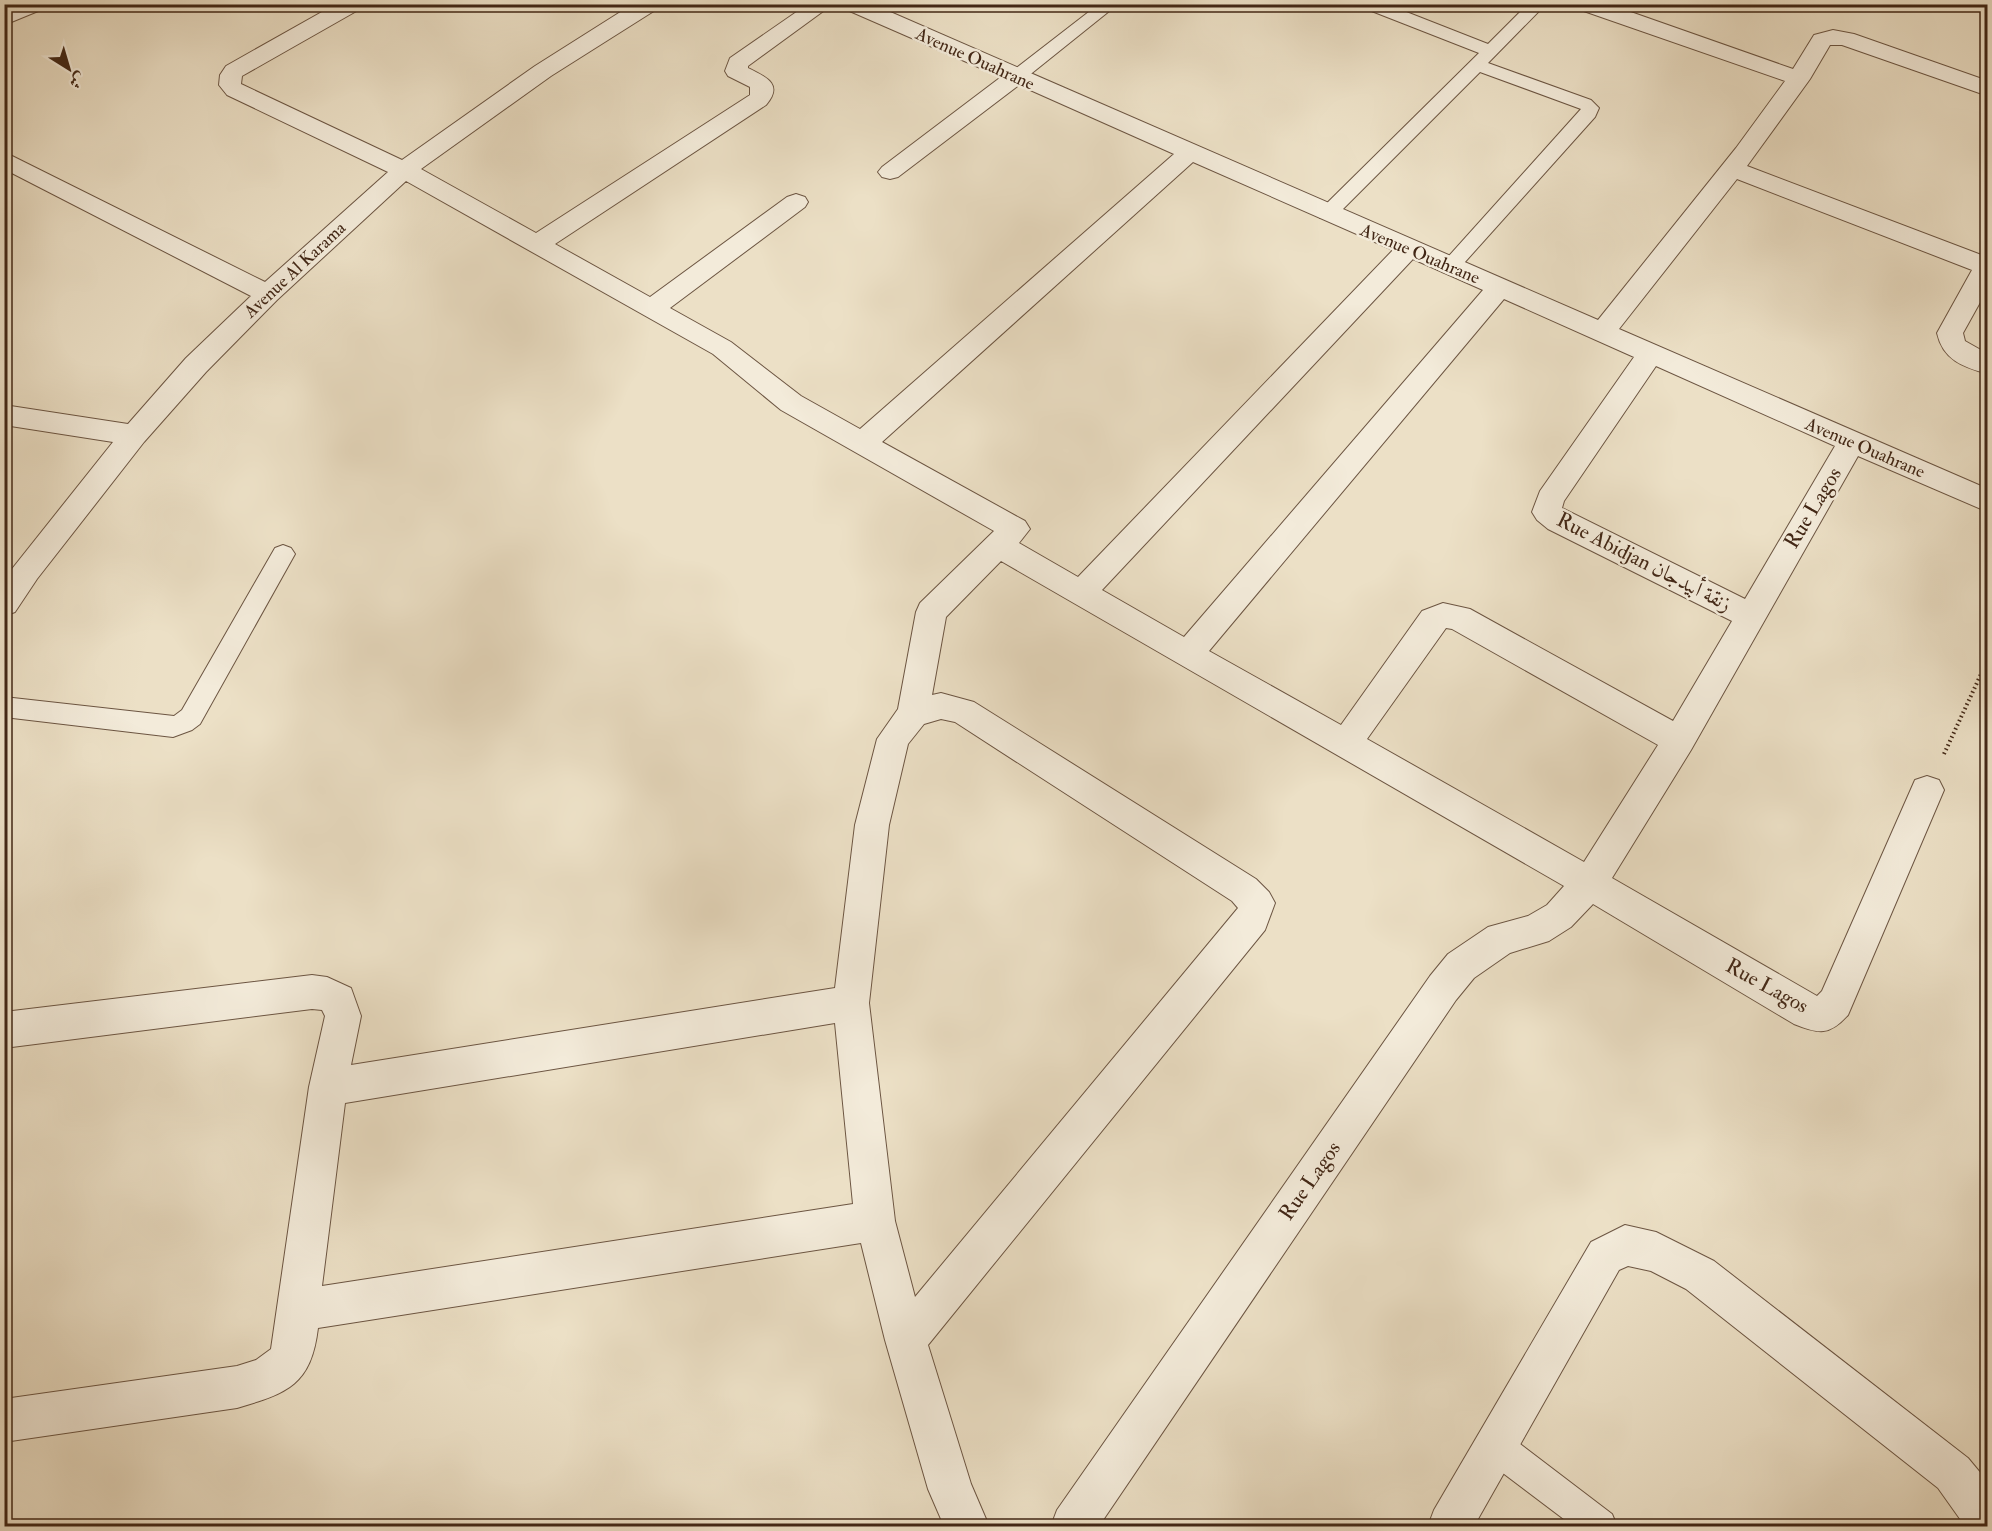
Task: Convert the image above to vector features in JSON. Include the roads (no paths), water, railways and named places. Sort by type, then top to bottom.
[{"type":"street","points":[[4,19],[35,4]]},
{"type":"street","points":[[352,4],[234,71],[230,85],[235,90],[404,171],[722,348],[791,403],[1015,529],[931,612],[913,714],[893,739],[872,825],[851,1003],[875,1221],[906,1340],[950,1489],[967,1527]]},
{"type":"street","points":[[537,244],[758,100],[764,88],[758,82],[735,71],[738,63],[823,4]]},
{"type":"street","name":"Avenue Ouahrane","points":[[853,4],[1449,267],[1988,501]]},
{"type":"street","points":[[1586,4],[1799,79]]},
{"type":"street","name":"Avenue Al Karama","points":[[4,604],[26,572],[134,435],[196,366],[268,294],[404,171],[633,7]]},
{"type":"street","points":[[1602,333],[1799,79],[1822,40],[1833,37],[1846,39],[1988,89]]},
{"type":"street","points":[[890,172],[1016,77]]},
{"type":"street","points":[[863,443],[1189,153]]},
{"type":"street","points":[[4,159],[268,294]]},
{"type":"street","points":[[1731,168],[1987,264],[1950,333],[1953,346],[1972,359],[1988,365]]},
{"type":"street","points":[[651,309],[796,202]]},
{"type":"street","points":[[1081,593],[1408,249]]},
{"type":"street","points":[[1188,654],[1499,288]]},
{"type":"street","name":"Rue Abidjan زنقة أبيدجان","points":[[1650,354],[1550,499],[1547,512],[1558,521],[1749,615]]},
{"type":"street","points":[[4,415],[134,435]]},
{"type":"street","name":"Rue Lagos","points":[[1072,1527],[1461,966],[1501,939],[1536,930],[1559,916],[1590,883],[1679,740],[1749,615],[1851,443]]},
{"type":"street","points":[[998,545],[1590,883]]},
{"type":"street","points":[[1346,743],[1433,620],[1443,615],[1459,618],[1679,740]]},
{"type":"street","points":[[906,1340],[1253,919],[1257,903],[1244,890],[963,711],[941,705],[913,714]]},
{"type":"street","name":"Rue Lagos","points":[[1590,883],[1807,1012],[1824,1015],[1835,1003],[1927,790]]},
{"type":"street","points":[[4,1030],[312,992],[338,1000],[343,1017],[328,1087],[298,1310],[296,1345],[289,1362],[270,1378],[237,1387],[4,1421]]},
{"type":"street","points":[[328,1087],[851,1003]]},
{"type":"street","points":[[298,1310],[875,1221]]},
{"type":"street","points":[[1450,1527],[1605,1256],[1625,1245],[1656,1252],[1700,1275],[1953,1473],[1984,1510]]},
{"type":"lane","points":[[1016,77],[1110,4]]},
{"type":"lane","points":[[1370,4],[1490,51]]},
{"type":"lane","points":[[1328,214],[1538,4]]},
{"type":"lane","points":[[1449,267],[1589,113],[1590,108],[1585,104],[1477,65]]},
{"type":"lane","points":[[4,707],[173,727],[183,723],[191,717],[283,554]]},
{"type":"lane","points":[[1495,1446],[1600,1527]]}]
